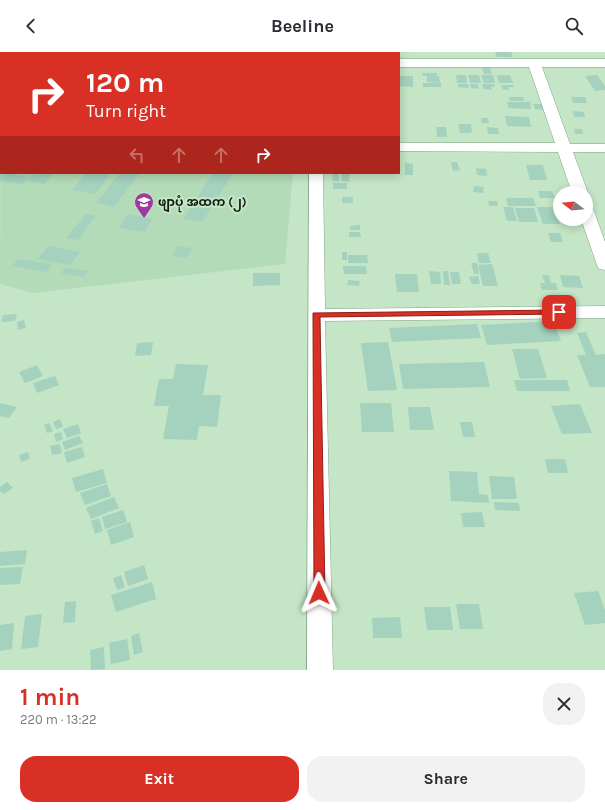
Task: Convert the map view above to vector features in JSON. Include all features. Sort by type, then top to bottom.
[{"type":"street","points":[[400,63],[605,63]]},
{"type":"street","points":[[534,63],[578,186]]},
{"type":"street","points":[[400,147],[605,148]]},
{"type":"street","points":[[316,174],[320,670]]},
{"type":"street","points":[[591,226],[605,265]]},
{"type":"street","points":[[316,315],[605,312]]},
{"type":"shaded area","name":"ဖျာပုံ အထက (၂)","points":[[1,174],[293,174],[285,264],[33,293],[0,284]]},
{"type":"building","points":[[495,52],[511,52],[513,57],[497,57]]},
{"type":"building","points":[[482,67],[490,67],[492,74],[484,74]]},
{"type":"building","points":[[422,73],[437,73],[437,76],[423,76]]},
{"type":"building","points":[[456,75],[466,75],[467,83],[457,83]]},
{"type":"building","points":[[468,75],[479,75],[481,83],[470,83]]},
{"type":"building","points":[[481,75],[493,75],[495,83],[484,83]]},
{"type":"building","points":[[497,75],[510,75],[513,83],[499,83]]},
{"type":"building","points":[[597,75],[605,86],[605,90],[595,91],[585,76]]},
{"type":"building","points":[[400,76],[413,76],[413,87],[400,86]]},
{"type":"building","points":[[427,76],[439,76],[440,83],[427,82]]},
{"type":"building","points":[[423,83],[441,83],[441,87],[423,87]]},
{"type":"building","points":[[458,84],[468,84],[469,88],[458,87]]},
{"type":"building","points":[[470,84],[478,84],[479,89],[471,88]]},
{"type":"building","points":[[482,84],[494,84],[495,87],[491,86],[492,90],[483,89]]},
{"type":"building","points":[[501,85],[513,85],[514,87],[508,87],[509,90],[503,90]]},
{"type":"building","points":[[509,97],[523,97],[524,101],[510,101]]},
{"type":"building","points":[[571,97],[585,97],[587,103],[573,103]]},
{"type":"building","points":[[507,102],[530,102],[531,109],[508,108]]},
{"type":"building","points":[[533,104],[543,104],[545,110],[535,109]]},
{"type":"building","points":[[573,111],[584,112],[585,117],[574,117]]},
{"type":"building","points":[[505,116],[529,117],[531,127],[507,126]]},
{"type":"building","points":[[481,118],[488,118],[489,123],[482,123]]},
{"type":"building","points":[[458,124],[471,124],[472,133],[460,133]]},
{"type":"building","points":[[436,127],[446,127],[447,137],[437,137]]},
{"type":"building","points":[[487,127],[498,128],[499,134],[488,134]]},
{"type":"building","points":[[574,129],[582,129],[583,134],[575,134]]},
{"type":"building","points":[[451,162],[457,162],[460,170],[453,171]]},
{"type":"building","points":[[405,163],[413,164],[413,175],[405,175]]},
{"type":"building","points":[[526,165],[543,165],[547,180],[530,180]]},
{"type":"building","points":[[476,168],[486,169],[487,176],[477,175]]},
{"type":"building","points":[[0,174],[12,174],[29,177],[23,184],[0,181]]},
{"type":"building","points":[[34,174],[54,174],[44,184],[27,181]]},
{"type":"building","points":[[85,174],[110,174],[95,194],[72,190]]},
{"type":"building","points":[[119,174],[139,174],[114,207],[96,203]]},
{"type":"building","points":[[212,174],[232,174],[202,222],[183,219]]},
{"type":"building","points":[[333,174],[339,174],[339,182],[332,181]]},
{"type":"building","points":[[342,174],[350,174],[349,182],[341,181]]},
{"type":"building","points":[[333,183],[347,183],[347,189],[333,189]]},
{"type":"building","points":[[474,186],[484,187],[483,193],[473,192]]},
{"type":"building","points":[[538,191],[552,191],[553,198],[540,198]]},
{"type":"building","points":[[342,197],[353,197],[353,203],[342,203]]},
{"type":"building","points":[[506,198],[533,198],[536,206],[508,206]]},
{"type":"building","points":[[488,201],[497,201],[498,206],[489,206]]},
{"type":"building","points":[[503,207],[513,207],[517,221],[507,221]]},
{"type":"building","points":[[537,207],[553,207],[553,224],[543,224]]},
{"type":"building","points":[[515,208],[534,208],[538,222],[519,222]]},
{"type":"building","points":[[86,214],[96,216],[78,240],[66,238]]},
{"type":"building","points":[[128,214],[153,219],[144,232],[119,228]]},
{"type":"building","points":[[360,225],[360,230],[350,230],[350,226]]},
{"type":"building","points":[[349,232],[360,232],[361,237],[349,237]]},
{"type":"building","points":[[548,233],[560,233],[563,242],[551,242]]},
{"type":"building","points":[[48,246],[80,252],[70,265],[38,259]]},
{"type":"building","points":[[177,246],[192,248],[186,258],[172,256]]},
{"type":"building","points":[[342,252],[347,252],[347,260],[342,260]]},
{"type":"building","points":[[477,253],[488,253],[491,263],[479,263]]},
{"type":"building","points":[[348,255],[367,255],[368,263],[348,263]]},
{"type":"building","points":[[18,259],[52,264],[46,272],[12,266]]},
{"type":"building","points":[[471,263],[477,263],[479,274],[474,274]]},
{"type":"building","points":[[492,264],[498,286],[483,286],[478,265]]},
{"type":"building","points":[[343,266],[366,266],[367,274],[344,274]]},
{"type":"building","points":[[65,268],[88,271],[84,277],[61,273]]},
{"type":"building","points":[[429,271],[440,272],[441,284],[431,284]]},
{"type":"building","points":[[443,271],[448,271],[450,285],[444,285]]},
{"type":"building","points":[[450,272],[459,272],[461,284],[452,284]]},
{"type":"building","points":[[253,273],[280,273],[280,285],[253,286]]},
{"type":"building","points":[[395,274],[417,274],[419,292],[397,292]]},
{"type":"building","points":[[542,275],[549,275],[551,283],[556,283],[558,290],[542,290],[540,283],[545,283]]},
{"type":"building","points":[[560,275],[579,276],[583,288],[563,287]]},
{"type":"building","points":[[478,276],[480,284],[472,284],[469,277]]},
{"type":"building","points":[[348,280],[360,281],[359,286],[347,285]]},
{"type":"building","points":[[17,314],[15,321],[1,322],[3,315]]},
{"type":"building","points":[[24,320],[26,328],[18,330],[17,322]]},
{"type":"building","points":[[553,321],[561,341],[487,345],[481,325]]},
{"type":"building","points":[[477,324],[481,338],[392,342],[389,328]]},
{"type":"building","points":[[586,332],[596,355],[605,354],[605,387],[590,387],[577,355],[586,355],[577,333]]},
{"type":"building","points":[[153,342],[151,355],[135,356],[137,343]]},
{"type":"building","points":[[388,342],[397,390],[368,391],[361,343]]},
{"type":"building","points":[[512,349],[538,349],[547,378],[520,379]]},
{"type":"building","points":[[484,362],[490,387],[403,389],[399,364]]},
{"type":"building","points":[[176,364],[208,365],[203,395],[221,395],[217,427],[199,426],[197,440],[163,439],[169,406],[154,406],[159,379],[173,379]]},
{"type":"building","points":[[37,365],[43,376],[25,383],[19,372]]},
{"type":"building","points":[[55,376],[59,385],[37,393],[33,383]]},
{"type":"building","points":[[514,380],[567,380],[570,391],[517,391]]},
{"type":"building","points":[[0,403],[17,407],[9,418],[0,416]]},
{"type":"building","points":[[360,403],[391,403],[394,432],[362,432]]},
{"type":"building","points":[[580,404],[592,433],[562,434],[551,406]]},
{"type":"building","points":[[408,407],[430,407],[434,430],[410,430]]},
{"type":"building","points":[[60,419],[63,427],[56,429],[53,422]]},
{"type":"building","points":[[460,422],[472,422],[475,437],[463,437]]},
{"type":"building","points":[[49,423],[53,431],[47,433],[44,425]]},
{"type":"building","points":[[78,424],[81,433],[67,438],[63,429]]},
{"type":"building","points":[[61,432],[63,439],[56,442],[54,434]]},
{"type":"building","points":[[79,436],[83,443],[65,450],[62,442]]},
{"type":"building","points":[[60,444],[62,453],[52,455],[50,446]]},
{"type":"building","points":[[82,447],[85,457],[67,463],[64,452]]},
{"type":"building","points":[[28,452],[30,459],[21,462],[19,455]]},
{"type":"building","points":[[545,459],[565,459],[568,473],[548,473]]},
{"type":"building","points":[[103,469],[107,483],[76,492],[72,478]]},
{"type":"building","points":[[449,471],[477,472],[479,494],[488,495],[489,503],[451,501]]},
{"type":"building","points":[[489,476],[514,477],[517,499],[492,499]]},
{"type":"building","points":[[7,482],[13,488],[4,494],[0,491],[0,487]]},
{"type":"building","points":[[107,484],[111,496],[85,505],[80,493]]},
{"type":"building","points":[[114,497],[119,508],[91,519],[86,508]]},
{"type":"building","points":[[494,502],[519,503],[520,511],[495,510]]},
{"type":"building","points":[[123,510],[127,522],[105,529],[102,517]]},
{"type":"building","points":[[482,512],[485,527],[463,527],[461,513]]},
{"type":"building","points":[[99,518],[103,531],[95,534],[91,521]]},
{"type":"building","points":[[130,522],[134,537],[111,545],[107,530]]},
{"type":"building","points":[[27,550],[25,564],[0,566],[0,552]]},
{"type":"building","points":[[144,565],[148,579],[128,586],[124,572]]},
{"type":"building","points":[[23,567],[20,584],[0,585],[0,568]]},
{"type":"building","points":[[121,575],[125,587],[117,590],[113,578]]},
{"type":"building","points":[[152,582],[156,599],[116,612],[111,595]]},
{"type":"building","points":[[598,591],[605,610],[605,623],[585,625],[574,593]]},
{"type":"building","points":[[76,601],[75,622],[63,623],[65,602]]},
{"type":"building","points":[[456,604],[479,604],[483,629],[460,629]]},
{"type":"building","points":[[424,607],[450,607],[453,630],[427,630]]},
{"type":"building","points":[[42,614],[38,647],[21,649],[25,616]]},
{"type":"building","points":[[400,617],[402,638],[373,638],[372,618]]},
{"type":"building","points":[[14,623],[12,649],[0,651],[0,625]]},
{"type":"building","points":[[139,633],[143,652],[134,655],[131,636]]},
{"type":"building","points":[[127,639],[130,660],[111,664],[109,643]]},
{"type":"building","points":[[104,647],[105,669],[91,670],[90,650]]},
{"type":"place","name":"ဖျာပုံ အထက (၂)","points":[[144,219]]},
{"type":"route","points":[[319,593],[316,315],[559,312]]}]
